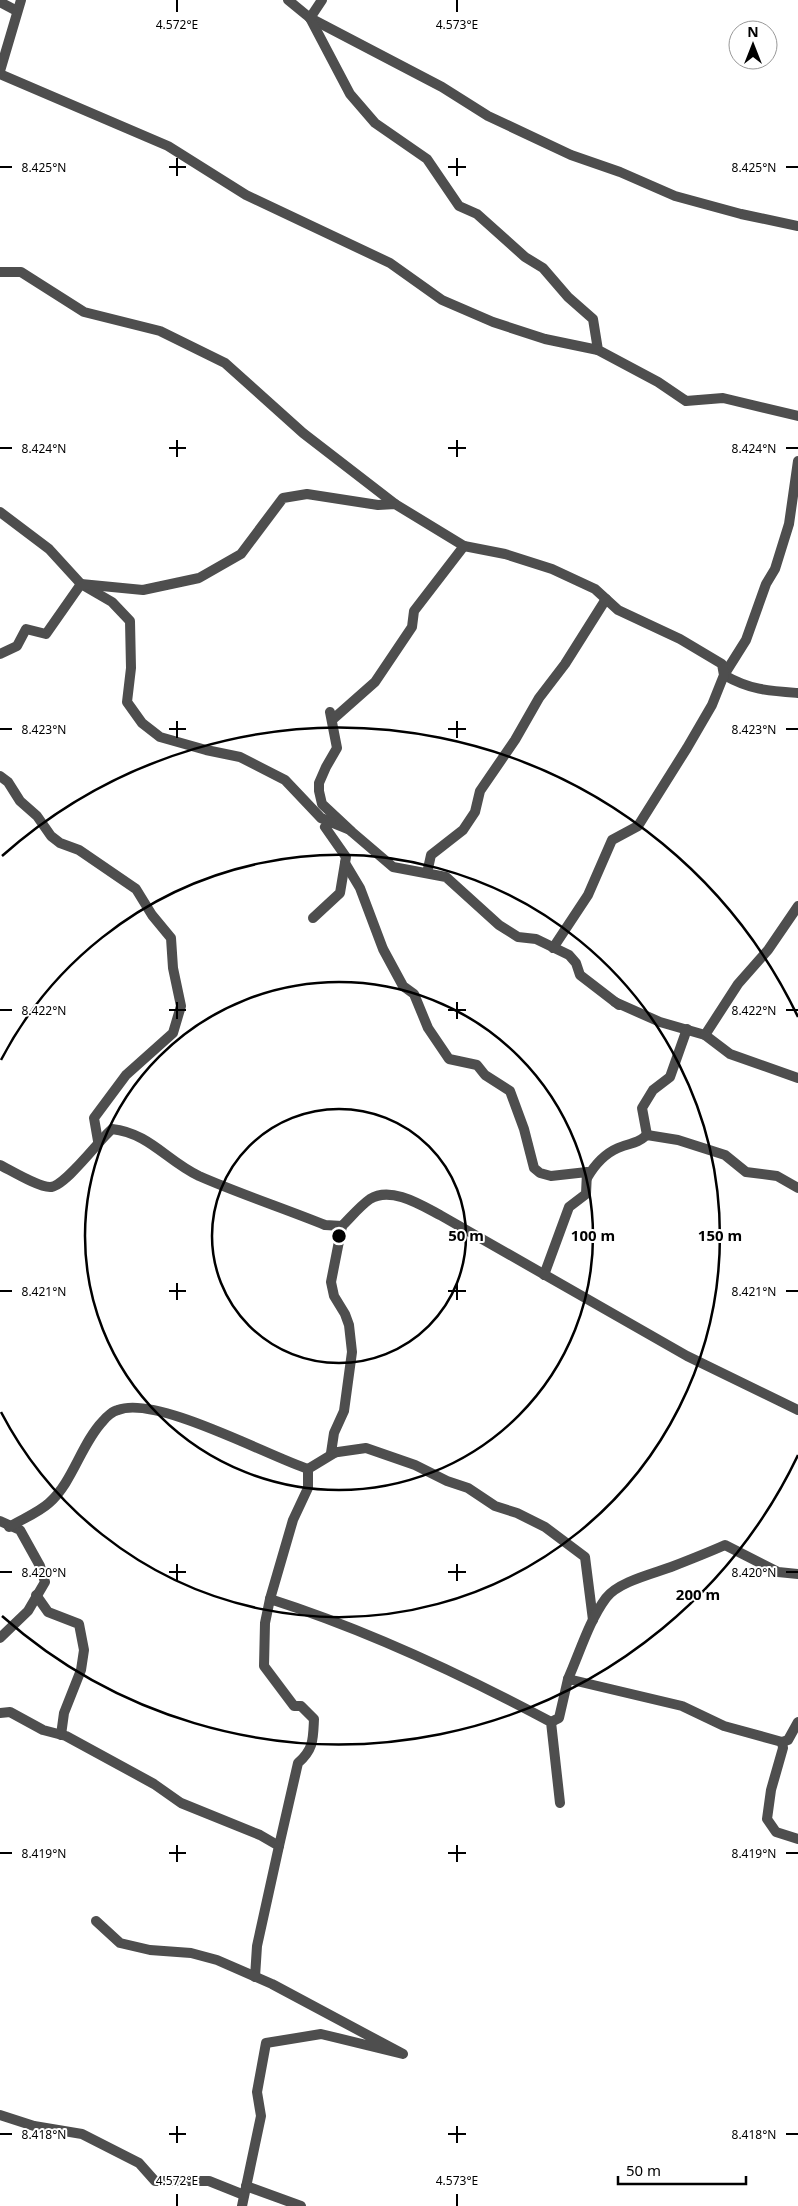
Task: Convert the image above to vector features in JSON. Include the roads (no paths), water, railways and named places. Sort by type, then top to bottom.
[{"type":"street","points":[[20,0],[0,73],[168,146],[246,195],[390,263],[442,300],[493,322],[545,339],[598,350],[658,382],[686,401],[723,398],[798,416]]},
{"type":"street","points":[[288,0],[310,18],[442,87],[488,116],[571,155],[620,172],[675,196],[741,214],[798,226]]},
{"type":"street","points":[[310,18],[322,0]]},
{"type":"street","points":[[0,2],[17,11]]},
{"type":"street","points":[[310,18],[350,94],[375,123],[427,159],[459,206],[477,214],[525,258],[543,268],[568,296],[593,319],[598,350]]},
{"type":"street","points":[[0,272],[22,272],[84,312],[160,330],[225,362],[303,433],[395,504],[464,546],[505,554],[552,569],[595,589],[618,610],[680,638],[722,664],[724,675],[741,685],[759,690],[798,693]]},
{"type":"street","points":[[553,948],[588,894],[612,840],[638,826],[676,767],[712,705],[724,675],[746,640],[766,584],[774,569],[789,524],[798,461]]},
{"type":"street","points":[[81,584],[143,590],[199,578],[241,554],[283,498],[307,494],[378,505],[395,504]]},
{"type":"street","points":[[0,512],[49,549],[81,584],[112,602],[130,621],[131,668],[127,702],[142,723],[160,737],[240,757],[270,772],[285,780],[321,818],[348,828]]},
{"type":"street","points":[[464,546],[414,611],[412,627],[375,682],[331,716],[337,748],[319,783],[322,804],[393,867],[446,877],[500,925],[518,937],[536,939],[569,955],[576,963],[580,976],[617,1004],[660,1022],[705,1034],[730,1054],[796,1076]]},
{"type":"street","points":[[0,654],[17,646],[26,629],[46,634],[81,584]]},
{"type":"street","points":[[427,873],[432,855],[462,830],[475,812],[480,791],[606,600]]},
{"type":"street","points":[[0,776],[8,782],[20,801],[37,816],[56,839],[79,850],[136,889],[171,938],[173,968],[181,1006],[173,1032],[126,1075],[94,1118],[98,1141]]},
{"type":"street","points":[[313,918],[340,893],[346,857],[324,827],[331,822]]},
{"type":"street","points":[[345,863],[360,888],[387,956],[403,986],[414,994],[428,1028],[448,1059],[477,1065],[485,1075],[510,1091],[524,1129],[534,1168],[540,1173],[552,1176],[587,1172],[586,1194],[569,1207],[544,1275]]},
{"type":"street","points":[[705,1034],[738,984],[768,950],[798,906]]},
{"type":"street","points":[[648,1134],[642,1108],[653,1090],[670,1077],[688,1030]]},
{"type":"street","points":[[0,1165],[49,1187],[59,1185],[98,1141],[112,1129],[128,1131],[144,1139],[197,1175],[325,1225],[342,1226]]},
{"type":"street","points":[[587,1179],[595,1164],[618,1148],[637,1143],[648,1134]]},
{"type":"street","points":[[648,1134],[678,1140],[725,1155],[746,1172],[777,1176],[798,1188]]},
{"type":"street","points":[[594,1620],[585,1557],[545,1527],[517,1513],[495,1506],[468,1488],[446,1481],[415,1465],[366,1448],[331,1453],[334,1433],[344,1411],[352,1352],[349,1325],[345,1314],[334,1296],[331,1282],[342,1226],[372,1198],[394,1195],[419,1204],[687,1356],[798,1410]]},
{"type":"street","points":[[10,1527],[49,1503],[72,1474],[82,1453],[103,1421],[118,1409],[143,1408],[176,1417],[229,1435],[308,1469]]},
{"type":"street","points":[[308,1469],[336,1452]]},
{"type":"street","points":[[255,1976],[257,1946],[298,1763],[305,1757],[313,1743],[314,1719],[301,1706],[294,1706],[264,1666],[265,1623],[270,1599],[294,1520],[308,1488],[308,1469]]},
{"type":"street","points":[[0,1521],[20,1530],[40,1566],[45,1582],[28,1611],[0,1638]]},
{"type":"street","points":[[551,1722],[559,1718],[568,1679],[594,1620],[606,1598],[618,1587],[626,1586],[641,1576],[671,1567],[725,1545],[778,1572],[798,1574]]},
{"type":"street","points":[[36,1595],[48,1612],[79,1624],[84,1650],[81,1670],[64,1713],[61,1735]]},
{"type":"street","points":[[270,1599],[296,1607],[397,1648],[503,1697],[551,1722]]},
{"type":"street","points":[[568,1679],[682,1706],[724,1726],[782,1742],[788,1740],[798,1722]]},
{"type":"street","points":[[0,1713],[10,1712],[43,1730],[61,1735],[104,1755],[154,1784],[181,1803],[260,1835],[279,1846]]},
{"type":"street","points":[[551,1722],[560,1803]]},
{"type":"street","points":[[782,1742],[784,1748],[772,1790],[767,1819],[776,1832],[798,1839]]},
{"type":"street","points":[[96,1921],[120,1943],[150,1950],[190,1953],[217,1960],[255,1976],[403,2054],[321,2034],[266,2043],[257,2092],[261,2116],[244,2196]]},
{"type":"street","points":[[0,2115],[34,2126],[82,2134],[139,2163],[155,2180],[209,2180],[244,2196],[301,2206]]}]
